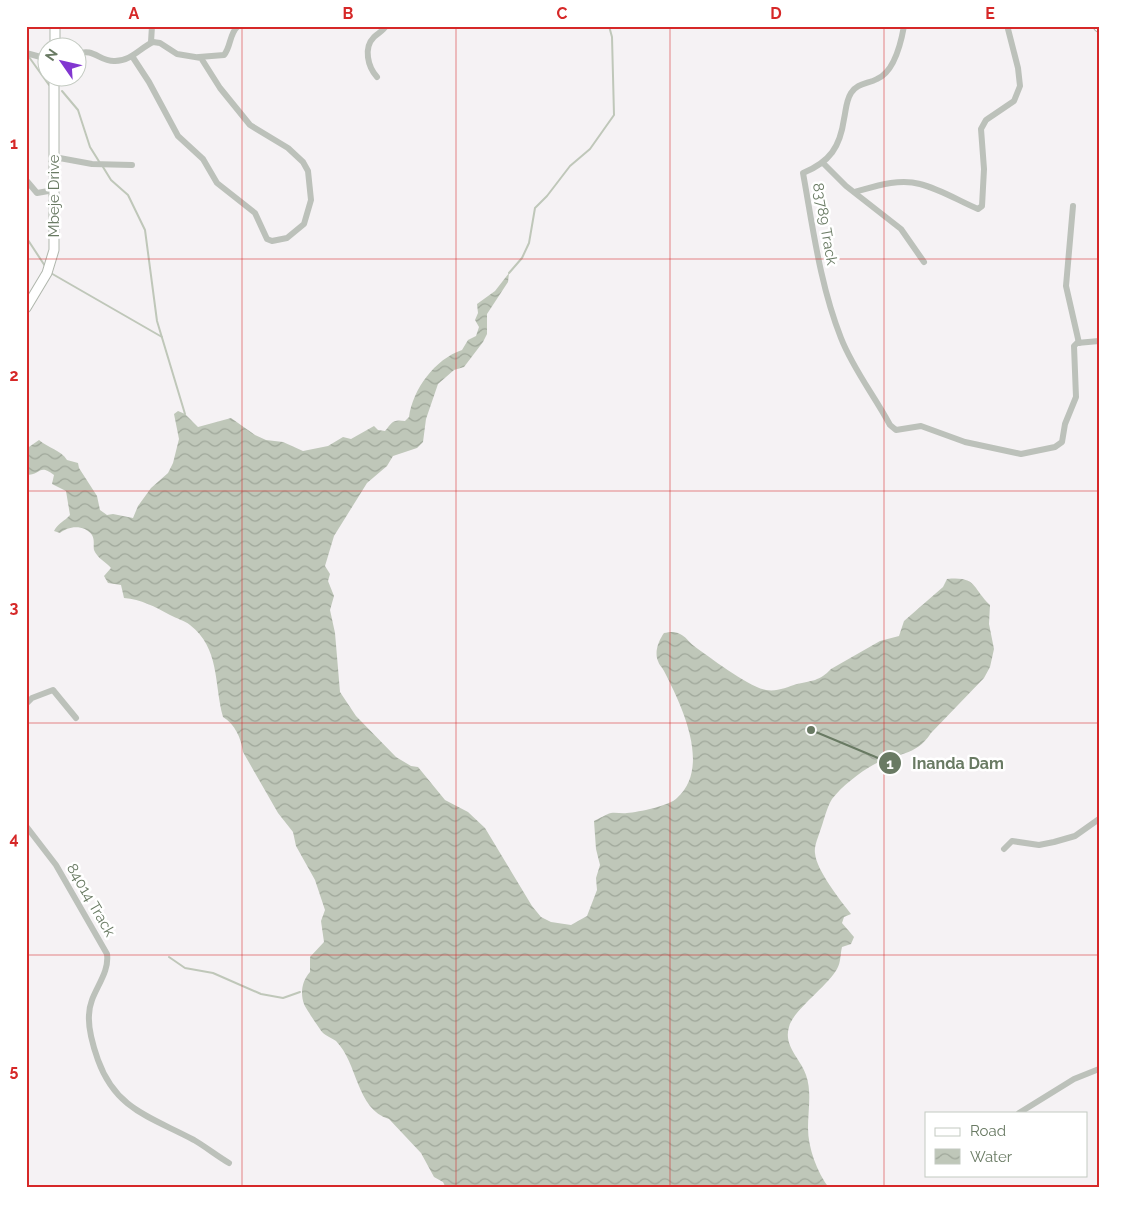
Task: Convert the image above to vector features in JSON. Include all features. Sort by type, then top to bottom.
[{"type":"street","points":[[151,42],[152,26]]},
{"type":"street","points":[[88,52],[112,62],[132,56],[151,42],[160,43],[176,54],[198,57],[224,55],[227,52],[233,32],[238,26]]},
{"type":"street","points":[[378,77],[368,62],[368,48],[372,39],[386,26]]},
{"type":"street","name":"83789 Track","points":[[904,26],[896,52],[886,74],[876,80],[861,84],[851,93],[838,146],[823,163],[803,173],[822,276],[841,339],[890,425],[896,430],[917,426],[926,427],[965,442],[1013,453],[1027,454],[1055,447],[1062,442],[1065,424],[1075,402],[1076,385],[1073,348],[1079,343]]},
{"type":"street","points":[[855,192],[899,182],[912,182],[931,188],[978,209],[982,206],[984,169],[980,144],[982,130],[986,120],[1014,101],[1020,86],[1020,73],[1008,29]]},
{"type":"street","points":[[132,56],[149,82],[178,136],[203,159],[217,183],[252,209],[258,217],[267,239],[272,241],[287,238],[298,230],[309,211],[310,192],[306,166],[288,148],[250,126],[220,88],[205,62],[198,57]]},
{"type":"street","name":"Mbeje Drive","points":[[26,308],[51,265],[54,250],[54,88]]},
{"type":"street","points":[[54,157],[92,164],[132,165]]},
{"type":"street","points":[[823,163],[839,180],[902,229],[924,262]]},
{"type":"street","points":[[26,180],[37,193],[54,190]]},
{"type":"street","points":[[1072,206],[1066,286],[1079,343],[1099,341]]},
{"type":"street","points":[[26,704],[32,698],[52,690],[76,718]]},
{"type":"street","points":[[1004,849],[1012,841],[1039,844],[1075,836],[1099,819]]},
{"type":"street","name":"84014 Track","points":[[26,826],[56,865],[107,954],[106,966],[90,1002],[88,1018],[93,1047],[109,1084],[134,1110],[156,1123],[198,1142],[229,1163]]},
{"type":"street","points":[[1021,1112],[1074,1078],[1099,1068]]},
{"type":"water","points":[[509,273],[508,282],[487,314],[487,334],[483,342],[464,367],[454,370],[438,384],[426,419],[423,442],[417,448],[393,456],[387,466],[367,483],[334,536],[325,566],[330,574],[328,581],[334,596],[330,610],[335,633],[340,692],[356,716],[396,757],[411,766],[418,767],[445,800],[468,812],[485,828],[532,906],[541,917],[551,922],[571,925],[587,916],[597,890],[596,878],[600,865],[596,849],[594,821],[611,813],[639,811],[668,804],[677,798],[687,785],[692,770],[693,753],[685,718],[657,658],[658,646],[664,633],[674,632],[682,635],[694,646],[740,678],[759,688],[774,690],[819,678],[880,641],[899,636],[904,621],[943,587],[947,579],[964,579],[969,581],[990,605],[989,624],[994,649],[990,667],[984,678],[918,747],[873,765],[840,790],[830,803],[816,842],[816,860],[830,885],[851,914],[844,917],[842,923],[854,937],[851,944],[842,947],[839,964],[832,976],[792,1020],[789,1027],[788,1040],[804,1069],[808,1081],[808,1136],[811,1152],[829,1188],[446,1188],[443,1182],[434,1177],[421,1153],[389,1119],[378,1114],[370,1106],[343,1050],[336,1041],[323,1033],[304,1004],[302,987],[310,972],[310,957],[324,942],[321,921],[325,910],[315,880],[296,846],[293,832],[278,813],[243,752],[241,742],[234,727],[223,717],[214,667],[207,644],[200,634],[188,623],[148,604],[124,598],[121,585],[108,583],[104,576],[111,568],[95,553],[93,537],[89,531],[76,527],[60,533],[54,531],[70,515],[66,491],[52,484],[54,475],[43,470],[26,475],[26,449],[39,440],[67,460],[78,463],[79,468],[97,496],[100,510],[107,515],[113,514],[133,518],[138,506],[151,488],[168,473],[173,463],[179,439],[174,414],[178,411],[185,414],[198,427],[231,418],[255,435],[266,440],[283,442],[303,451],[328,446],[343,437],[351,439],[374,426],[378,430],[385,431],[393,422],[405,421],[409,417],[411,406],[420,386],[434,368],[452,354],[462,350],[468,340],[476,336],[479,327],[475,320],[478,313],[477,304],[495,291]]},
{"type":"waterway","points":[[509,273],[522,258],[529,243],[535,208],[547,196],[570,166],[590,149],[614,115],[612,37],[609,26]]},
{"type":"waterway","points":[[29,57],[38,70]]},
{"type":"waterway","points":[[62,91],[78,110],[90,147],[100,163]]},
{"type":"waterway","points":[[103,167],[111,180],[128,195],[145,230],[157,321],[185,414]]},
{"type":"waterway","points":[[26,237],[45,266]]},
{"type":"waterway","points":[[49,272],[162,337]]},
{"type":"waterway","points":[[169,957],[185,968],[213,973],[261,994],[283,998],[300,992]]},
{"type":"place","name":"Inanda Dam","points":[[811,730]]}]
